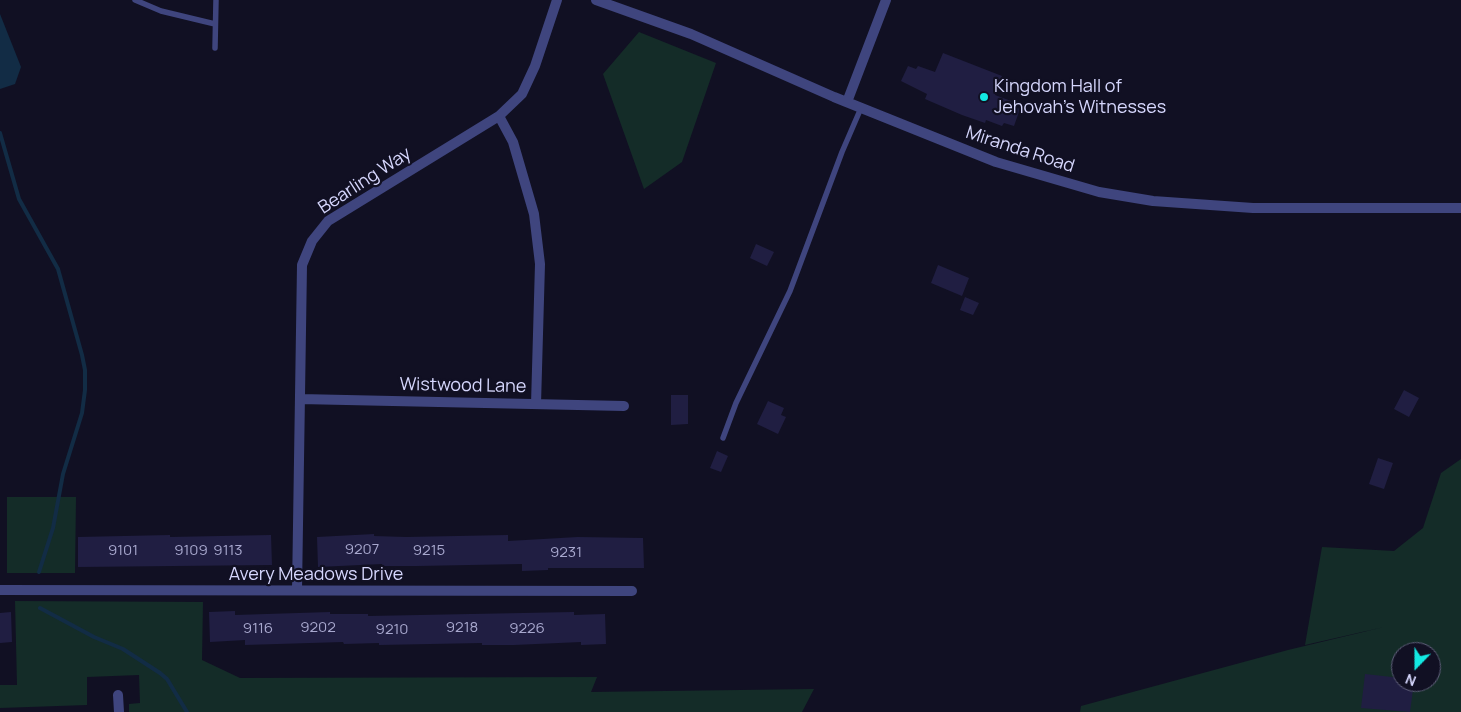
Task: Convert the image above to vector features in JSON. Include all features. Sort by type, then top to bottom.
[{"type":"street","name":"Bearling Way","points":[[297,590],[302,265],[312,242],[328,221],[499,116],[522,94],[535,66],[557,0]]},
{"type":"street","name":"Miranda Road","points":[[596,0],[691,34],[861,108],[1023,172],[1099,192],[1124,197],[1253,208],[1461,208]]},
{"type":"street","points":[[847,102],[886,0]]},
{"type":"street","points":[[499,116],[513,142],[534,214],[540,264],[536,404]]},
{"type":"street","name":"Wistwood Lane","points":[[300,400],[624,406]]},
{"type":"street","name":"Avery Meadows Drive","points":[[0,590],[632,591]]},
{"type":"street","points":[[118,695],[119,712]]},
{"type":"lane","points":[[135,0],[168,13],[215,24]]},
{"type":"lane","points":[[214,48],[216,0]]},
{"type":"lane","points":[[723,438],[736,403],[790,290],[861,108]]},
{"type":"green space","points":[[639,32],[716,63],[682,162],[644,189],[603,74]]},
{"type":"green space","points":[[1461,459],[1461,712],[1080,712],[1081,706],[1288,650],[1384,627],[1305,645],[1322,547],[1394,551],[1423,528],[1441,473]]},
{"type":"green space","points":[[7,497],[76,497],[75,573],[7,573]]},
{"type":"green space","points":[[15,601],[203,602],[202,660],[240,678],[597,677],[591,692],[814,689],[802,712],[129,712],[129,704],[140,703],[139,675],[87,677],[87,705],[0,708],[0,685],[17,685]]},
{"type":"water","points":[[0,14],[21,67],[15,84],[0,89]]},
{"type":"building","points":[[943,53],[1002,76],[995,95],[1011,101],[1010,105],[1020,109],[1014,126],[1004,123],[1002,126],[986,120],[985,123],[962,115],[925,99],[927,94],[901,81],[908,66],[916,69],[918,66],[935,72]]},
{"type":"building","points":[[756,244],[774,252],[767,266],[750,258]]},
{"type":"building","points":[[938,265],[969,278],[962,296],[931,283]]},
{"type":"building","points":[[965,297],[979,303],[973,315],[960,310]]},
{"type":"building","points":[[1404,390],[1419,398],[1409,417],[1394,409]]},
{"type":"building","points":[[671,395],[688,395],[688,424],[671,425]]},
{"type":"building","points":[[768,401],[784,408],[781,415],[786,417],[778,434],[757,424]]},
{"type":"building","points":[[717,451],[728,456],[721,472],[710,468]]},
{"type":"building","points":[[1378,458],[1393,463],[1384,489],[1369,484]]},
{"type":"building","points":[[374,534],[374,536],[406,537],[508,535],[508,541],[578,537],[643,538],[644,568],[548,568],[548,570],[522,571],[522,564],[382,566],[382,564],[318,567],[317,537]]},
{"type":"building","points":[[170,535],[170,537],[271,535],[272,565],[78,567],[78,537]]},
{"type":"building","points":[[235,611],[235,615],[330,612],[330,614],[368,614],[368,616],[574,612],[574,615],[605,614],[606,644],[581,645],[581,642],[514,645],[482,645],[482,643],[379,645],[379,643],[344,644],[343,642],[245,645],[245,640],[210,642],[209,612]]},
{"type":"building","points":[[11,612],[12,642],[0,643],[0,613]]},
{"type":"building","points":[[1365,674],[1391,677],[1391,692],[1413,692],[1410,712],[1361,708]]},
{"type":"waterway","points":[[0,133],[19,199],[58,269],[85,370],[82,413],[63,474],[53,528],[39,572]]},
{"type":"waterway","points":[[40,608],[94,637],[123,649],[160,673],[167,679],[187,712]]},
{"type":"place","name":"Kingdom Hall of Jehovah’s Witnesses","points":[[984,97]]}]
